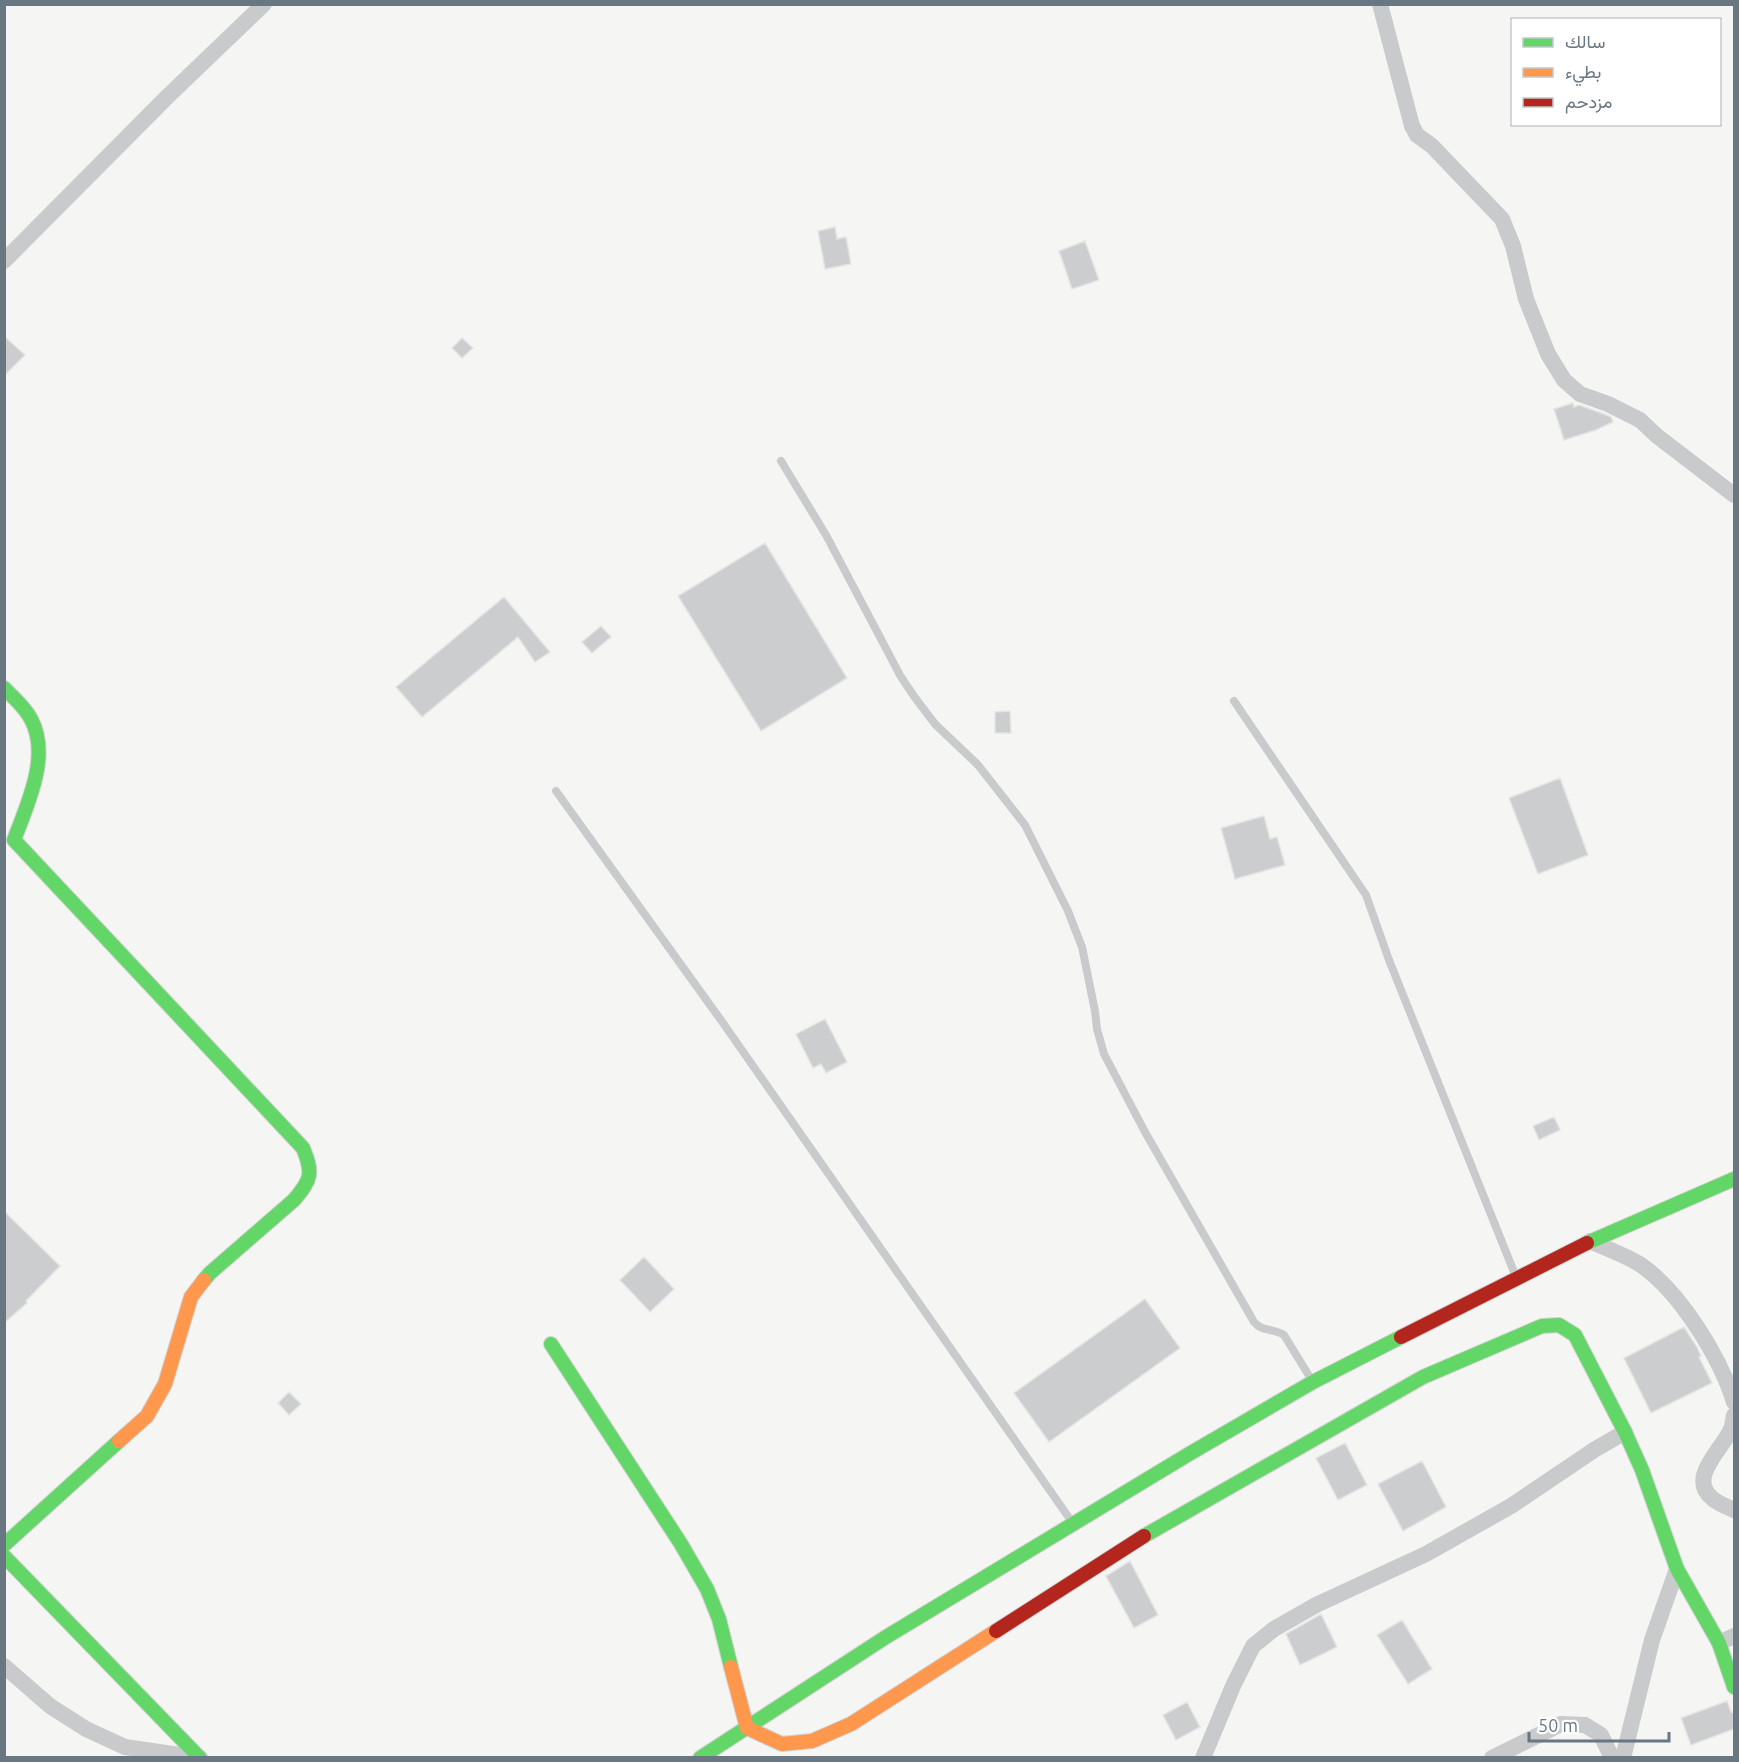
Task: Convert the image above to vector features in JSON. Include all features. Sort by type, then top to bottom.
[{"type":"street","points":[[4,261],[167,97],[264,4]]},
{"type":"street","points":[[1380,4],[1412,126],[1417,135],[1432,146],[1502,219],[1513,246],[1526,299],[1548,354],[1564,380],[1580,394],[1608,404],[1640,420],[1657,436],[1734,495]]},
{"type":"street","points":[[4,688],[34,724],[38,744],[32,792],[9,845],[303,1149],[311,1169],[306,1186],[294,1200],[210,1273],[191,1297],[165,1384],[147,1416],[4,1545]]},
{"type":"street","points":[[700,1758],[886,1637],[1313,1382],[1590,1241],[1734,1179]]},
{"type":"street","points":[[1590,1241],[1640,1264],[1668,1288],[1703,1336],[1731,1390],[1734,1402]]},
{"type":"street","points":[[747,1728],[782,1744],[812,1741],[851,1724],[1162,1524],[1424,1377],[1542,1326],[1559,1325],[1575,1335],[1625,1432],[1642,1470],[1677,1569],[1727,1640],[1734,1687]]},
{"type":"street","points":[[551,1344],[681,1544],[707,1589],[719,1619],[747,1728]]},
{"type":"street","points":[[1734,1415],[1731,1430],[1710,1459],[1704,1473],[1704,1487],[1712,1499],[1734,1510]]},
{"type":"street","points":[[1203,1758],[1233,1686],[1253,1646],[1274,1629],[1316,1605],[1426,1554],[1511,1506],[1625,1432]]},
{"type":"street","points":[[4,1556],[200,1758]]},
{"type":"street","points":[[1623,1758],[1652,1640],[1677,1569]]},
{"type":"street","points":[[4,1666],[50,1706],[86,1729],[125,1747],[200,1758]]},
{"type":"street","points":[[1492,1758],[1561,1724],[1585,1725],[1601,1735],[1612,1758]]},
{"type":"lane","points":[[781,461],[826,535],[901,677],[935,724],[978,765],[1025,825],[1068,911],[1082,947],[1095,1011],[1096,1029],[1104,1054],[1145,1132],[1254,1322],[1259,1328],[1278,1331],[1284,1335],[1313,1382]]},
{"type":"lane","points":[[1234,701],[1366,895],[1389,960],[1517,1279]]},
{"type":"lane","points":[[556,791],[723,1023],[1074,1525]]},
{"type":"building","points":[[835,227],[837,239],[846,237],[851,264],[825,269],[818,231]]},
{"type":"building","points":[[1085,241],[1099,280],[1072,289],[1059,251]]},
{"type":"building","points":[[4,336],[25,355],[4,376]]},
{"type":"building","points":[[462,338],[473,348],[462,358],[452,348]]},
{"type":"building","points":[[1573,403],[1574,407],[1579,405],[1611,417],[1613,422],[1564,440],[1554,409]]},
{"type":"building","points":[[765,543],[847,678],[761,731],[678,596]]},
{"type":"building","points":[[504,597],[550,652],[535,662],[518,637],[422,717],[396,687]]},
{"type":"building","points":[[601,626],[611,637],[592,653],[582,642]]},
{"type":"building","points":[[1010,711],[1011,733],[995,733],[995,712]]},
{"type":"building","points":[[1560,778],[1588,855],[1538,874],[1509,798]]},
{"type":"building","points":[[1264,816],[1270,839],[1277,837],[1285,865],[1235,879],[1221,828]]},
{"type":"building","points":[[825,1019],[847,1062],[826,1073],[821,1064],[813,1068],[796,1034]]},
{"type":"building","points":[[1554,1117],[1560,1130],[1539,1140],[1533,1126]]},
{"type":"building","points":[[4,1211],[60,1266],[26,1301],[27,1303],[4,1323]]},
{"type":"building","points":[[644,1257],[674,1289],[650,1312],[620,1280]]},
{"type":"building","points":[[1145,1299],[1180,1348],[1049,1442],[1014,1393]]},
{"type":"building","points":[[1684,1327],[1697,1347],[1701,1356],[1699,1357],[1712,1383],[1651,1413],[1624,1358]]},
{"type":"building","points":[[289,1392],[301,1404],[289,1415],[278,1403]]},
{"type":"building","points":[[1345,1443],[1367,1485],[1338,1500],[1316,1458]]},
{"type":"building","points":[[1422,1461],[1446,1507],[1403,1531],[1378,1484]]},
{"type":"building","points":[[1130,1561],[1158,1615],[1134,1628],[1106,1576]]},
{"type":"building","points":[[1321,1614],[1337,1647],[1300,1665],[1286,1634]]},
{"type":"building","points":[[1402,1620],[1432,1669],[1408,1684],[1377,1635]]},
{"type":"building","points":[[1727,1701],[1731,1712],[1734,1711],[1734,1729],[1691,1745],[1681,1718]]},
{"type":"building","points":[[1187,1702],[1200,1727],[1176,1740],[1163,1715]]},
{"type":"traffic: fast","points":[[4,688],[29,715],[37,733],[39,749],[35,780],[14,840],[303,1148],[309,1170],[304,1187],[294,1200],[204,1280]]},
{"type":"traffic: fast","points":[[1587,1243],[1734,1179]]},
{"type":"traffic: fast","points":[[1144,1536],[1423,1377],[1542,1326],[1559,1325],[1575,1335],[1625,1432],[1642,1470],[1677,1569],[1719,1643],[1734,1687]]},
{"type":"traffic: fast","points":[[700,1758],[886,1637],[1189,1454],[1313,1382],[1401,1337]]},
{"type":"traffic: fast","points":[[551,1344],[681,1544],[707,1589],[719,1619],[731,1667]]},
{"type":"traffic: fast","points":[[4,1545],[119,1441]]},
{"type":"traffic: fast","points":[[4,1556],[200,1758]]},
{"type":"traffic: slow","points":[[119,1441],[147,1416],[165,1384],[191,1297],[204,1280]]},
{"type":"traffic: slow","points":[[731,1667],[747,1728],[782,1744],[812,1741],[851,1724],[996,1631]]},
{"type":"traffic: jam","points":[[1401,1337],[1587,1243]]},
{"type":"traffic: jam","points":[[996,1631],[1144,1536]]}]
